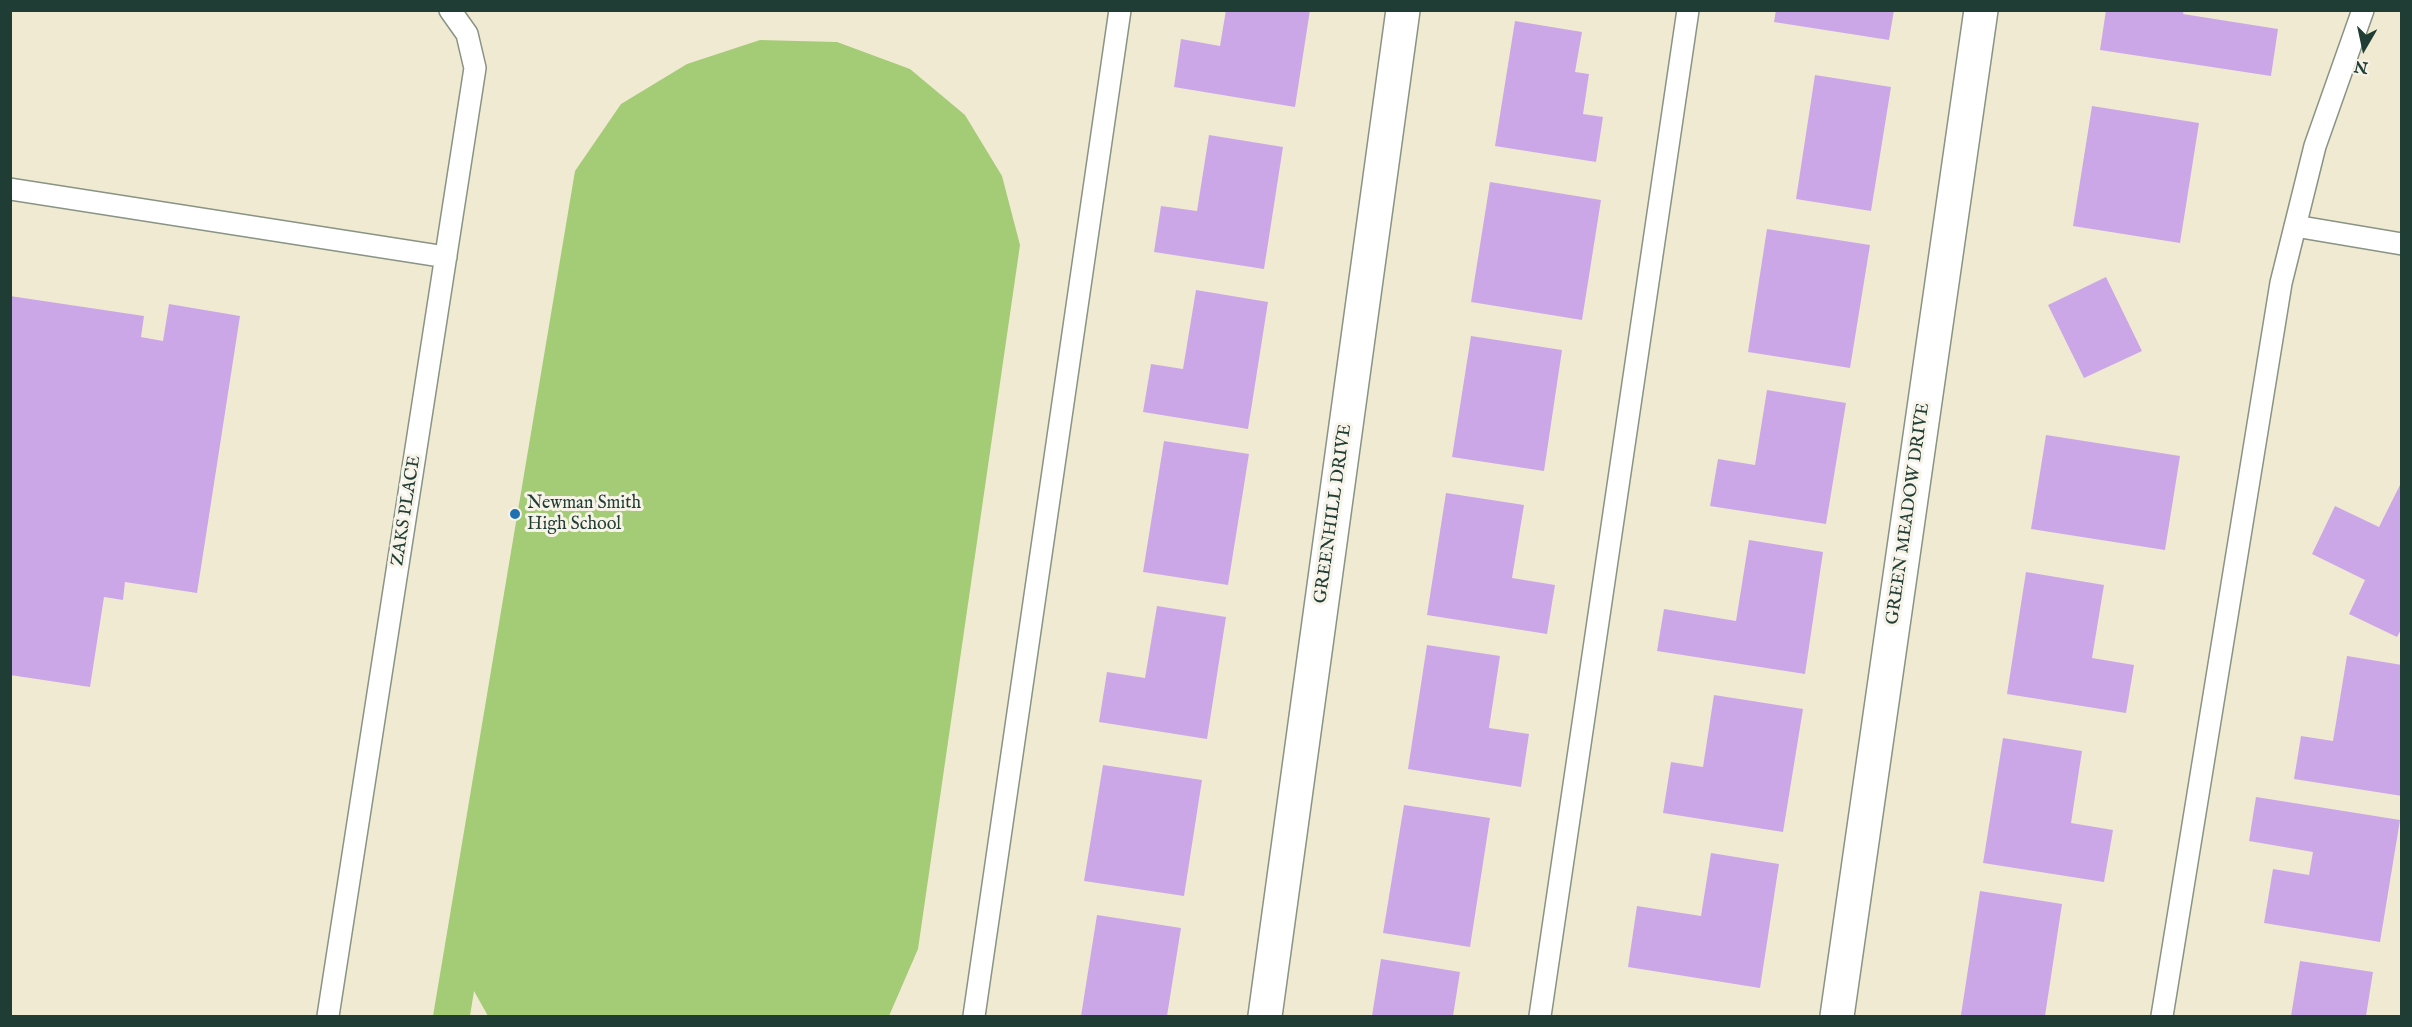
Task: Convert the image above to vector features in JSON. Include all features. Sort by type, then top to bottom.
[{"type":"street","name":"GREENHILL DRIVE","points":[[1265,1017],[1402,10]]},
{"type":"street","name":"GREEN MEADOW DRIVE","points":[[1837,1017],[1981,10]]},
{"type":"lane","name":"ZAKS PLACE","points":[[328,1017],[476,68],[467,34],[450,10]]},
{"type":"lane","points":[[975,1017],[1120,10]]},
{"type":"lane","points":[[1540,1017],[1688,10]]},
{"type":"lane","points":[[2162,1017],[2281,283],[2315,146],[2363,10]]},
{"type":"lane","points":[[10,189],[446,257]]},
{"type":"lane","points":[[2295,226],[2402,244]]},
{"type":"green space","points":[[760,40],[837,42],[910,69],[965,115],[1002,176],[1020,245],[918,949],[889,1016],[488,1016],[474,991],[470,1016],[433,1016],[575,171],[621,104],[687,64]]},
{"type":"building","points":[[1226,10],[1310,10],[1295,107],[1174,87],[1181,39],[1220,46]]},
{"type":"building","points":[[1776,10],[1894,10],[1889,40],[1774,22]]},
{"type":"building","points":[[2106,10],[2184,10],[2183,14],[2278,29],[2271,76],[2100,50]]},
{"type":"building","points":[[1515,21],[1582,32],[1575,72],[1589,74],[1583,114],[1603,117],[1596,162],[1495,146]]},
{"type":"building","points":[[1815,75],[1891,87],[1871,211],[1796,199]]},
{"type":"building","points":[[2092,106],[2199,123],[2180,243],[2073,226]]},
{"type":"building","points":[[1209,135],[1283,147],[1264,269],[1154,252],[1161,206],[1197,211]]},
{"type":"building","points":[[1490,182],[1601,200],[1582,320],[1471,302]]},
{"type":"building","points":[[1767,229],[1870,245],[1850,368],[1748,352]]},
{"type":"building","points":[[2106,277],[2142,351],[2084,378],[2048,305]]},
{"type":"building","points":[[1196,290],[1268,302],[1248,429],[1143,412],[1151,364],[1183,369]]},
{"type":"building","points":[[10,296],[144,316],[141,337],[163,341],[169,304],[240,316],[197,593],[125,582],[123,600],[104,597],[90,687],[10,675]]},
{"type":"building","points":[[1471,336],[1562,350],[1544,471],[1452,457]]},
{"type":"building","points":[[1767,390],[1846,403],[1826,524],[1710,506],[1718,459],[1755,465]]},
{"type":"building","points":[[2046,435],[2180,456],[2165,550],[2031,529]]},
{"type":"building","points":[[1164,441],[1249,454],[1228,585],[1143,572]]},
{"type":"building","points":[[2402,481],[2402,628],[2397,637],[2349,614],[2365,580],[2312,554],[2335,506],[2379,527]]},
{"type":"building","points":[[1446,493],[1524,505],[1512,578],[1555,585],[1547,634],[1427,615]]},
{"type":"building","points":[[1749,540],[1823,552],[1805,674],[1657,651],[1664,609],[1736,621]]},
{"type":"building","points":[[2026,572],[2104,585],[2092,658],[2134,665],[2126,713],[2007,694]]},
{"type":"building","points":[[1157,606],[1226,617],[1207,739],[1099,722],[1107,672],[1145,678]]},
{"type":"building","points":[[1427,645],[1500,656],[1489,728],[1529,734],[1521,787],[1408,769]]},
{"type":"building","points":[[2347,656],[2402,665],[2402,796],[2294,779],[2301,736],[2333,741]]},
{"type":"building","points":[[1714,695],[1803,709],[1783,832],[1663,813],[1671,762],[1703,767]]},
{"type":"building","points":[[2003,738],[2082,751],[2071,823],[2113,830],[2104,882],[1983,863]]},
{"type":"building","points":[[1103,765],[1202,780],[1184,896],[1084,881]]},
{"type":"building","points":[[2256,797],[2400,820],[2380,942],[2264,923],[2273,869],[2309,875],[2313,852],[2249,841]]},
{"type":"building","points":[[1404,805],[1490,818],[1470,947],[1383,933]]},
{"type":"building","points":[[1711,853],[1779,864],[1760,988],[1628,967],[1637,906],[1701,916]]},
{"type":"building","points":[[1980,891],[2062,904],[2045,1016],[1961,1015]]},
{"type":"building","points":[[1097,915],[1181,928],[1167,1016],[1081,1016]]},
{"type":"building","points":[[1381,959],[1460,972],[1453,1016],[1372,1016]]},
{"type":"building","points":[[2300,961],[2373,972],[2366,1016],[2291,1016]]},
{"type":"place","name":"Newman Smith High School","points":[[515,514]]}]
